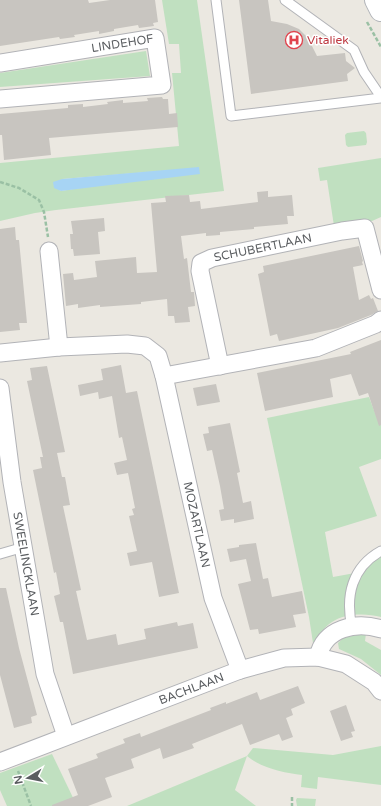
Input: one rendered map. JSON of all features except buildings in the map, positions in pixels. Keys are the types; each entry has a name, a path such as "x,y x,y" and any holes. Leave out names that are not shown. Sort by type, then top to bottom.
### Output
{"main road":[{"path":"376,0 381,10"}],"street":[{"name":"LINDEHOF","path":"0,63 155,38 162,85 0,98"},
{"name":"SCHUBERTLAAN","path":"220,366 200,271 201,263 212,258 342,231 365,228 381,290"},
{"path":"49,251 59,347"},
{"path":"164,376 316,348 376,324 381,320"},
{"name":"MOZARTLAAN","path":"0,353 59,347 127,344 145,346 158,356 164,376 213,598 240,670"},
{"name":"SWEELINCKLAAN","path":"0,388 12,482 45,674 66,736"},
{"path":"318,657 326,640 337,632 361,625 381,629"},
{"name":"BACHLAAN","path":"6,760 240,670 284,658 318,657 346,664 374,682 381,691"}],"lane":[{"path":"216,0 231,116 381,97 364,72 354,50 285,0"},
{"path":"0,554 24,547"},
{"path":"352,627 348,606 354,581 365,563 372,556 381,551"}],"path":[{"path":"0,182 4,185 19,188 39,200 47,231 49,251"},
{"path":"6,760 31,806"},
{"path":"292,797 292,806"}],"green space":[{"path":"162,0 197,0 224,191 56,210 0,221 0,163 179,146 172,73 181,73 179,44 169,44","holes":["199,168 61,191 58,189 62,179"]},
{"path":"146,51 150,76 0,87 0,73"},
{"path":"364,131 366,133 366,145 348,147 346,145 345,135 347,133"},
{"path":"381,158 381,217 372,221 334,226 327,180 320,181 318,168"},
{"path":"369,397 378,421 381,421 381,459 359,467 377,516 325,532 333,577 355,573 381,555 381,617 369,615 349,615 337,619 326,626 313,643 309,617 267,418"},
{"path":"366,633 365,641 381,650 381,675 361,659 339,649 338,643 343,638"},
{"path":"381,746 381,785 318,777 317,789 301,787 302,775 266,767 247,756 253,748 333,755"},
{"path":"52,754 77,806 7,806 0,790 0,773"},
{"path":"247,756 235,790 256,806 127,806"},
{"path":"297,798 316,799 315,806 297,806"}],"water":[{"path":"199,167 200,174 61,191 54,188 53,182 62,179"}],"place":[{"name":"Vitaliek","path":"294,40"}]}
